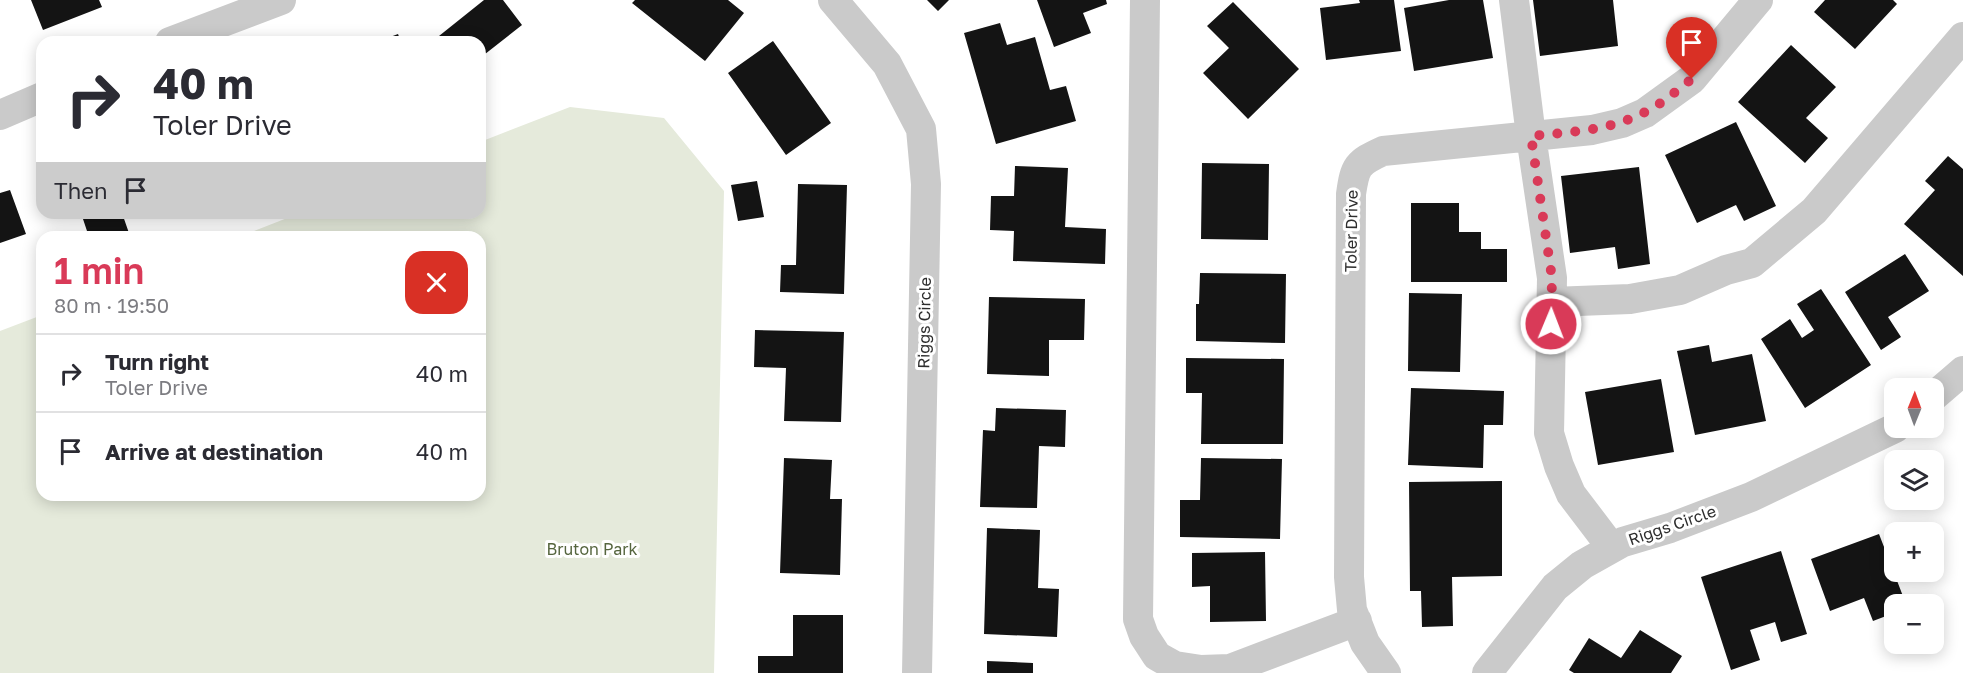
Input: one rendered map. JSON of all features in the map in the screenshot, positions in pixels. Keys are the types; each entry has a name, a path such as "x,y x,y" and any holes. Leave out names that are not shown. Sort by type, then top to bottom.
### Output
{"street":[{"path":"186,36 281,0"},
{"name":"Riggs Circle","path":"833,0 887,64 921,129 926,184 917,673"},
{"path":"1145,0 1138,619 1144,636 1157,656 1175,666 1202,670 1230,669 1357,621"},
{"path":"1514,0 1552,278 1549,433 1571,494 1612,548"},
{"name":"Toler Drive","path":"1386,673 1365,643 1352,610 1349,577 1351,194 1354,171 1366,158 1383,151 1592,130 1622,123 1645,113 1692,79 1758,0"},
{"path":"1552,302 1630,299 1680,290 1726,270 1752,263 1814,211 1963,37"},
{"path":"0,115 36,100"},
{"path":"1944,387 1963,371"},
{"name":"Riggs Circle","path":"1487,673 1555,587 1582,565 1623,542 1670,528 1751,497 1884,433"}],"green space":[{"name":"Bruton Park","path":"570,107 664,118 724,191 714,673 0,673 0,331 36,317 36,501 486,501 486,231 254,231 285,219 486,219 486,140"}],"building":[{"path":"31,0 99,0 102,7 43,30"},
{"path":"484,0 503,0 522,25 486,53 486,36 439,36"},
{"path":"635,0 728,0 744,13 705,61 632,3"},
{"path":"927,0 949,0 938,11"},
{"path":"1037,0 1106,0 1107,4 1083,13 1091,33 1054,47"},
{"path":"1359,0 1394,0 1401,51 1326,60 1320,8 1360,3"},
{"path":"1449,0 1483,0 1493,58 1414,71 1404,8"},
{"path":"1533,0 1613,0 1618,46 1540,56"},
{"path":"1825,0 1893,0 1897,4 1855,49 1814,12"},
{"path":"1233,2 1299,69 1248,119 1203,73 1229,48 1207,26"},
{"path":"1000,23 1007,45 1035,37 1050,90 1066,86 1076,121 996,144 964,33"},
{"path":"773,41 831,123 786,155 728,73"},
{"path":"1791,45 1836,87 1806,118 1828,138 1805,163 1738,102"},
{"path":"1736,122 1776,206 1744,221 1736,205 1697,223 1665,155"},
{"path":"1948,156 1963,169 1963,276 1904,224 1935,190 1925,181"},
{"path":"1202,163 1269,164 1268,240 1201,239"},
{"path":"1015,166 1068,168 1065,227 1106,229 1105,264 1013,261 1014,231 990,230 991,196 1014,196"},
{"path":"1639,167 1650,264 1618,269 1615,247 1570,253 1561,176"},
{"path":"757,181 764,217 738,221 731,185"},
{"path":"798,184 847,185 844,294 780,292 781,265 796,265"},
{"path":"10,190 26,234 0,243 0,193"},
{"path":"1411,203 1459,203 1459,232 1481,232 1481,249 1507,249 1507,282 1411,282"},
{"path":"83,219 124,219 128,231 87,231"},
{"path":"1905,254 1929,291 1888,317 1901,337 1881,350 1845,292"},
{"path":"1200,273 1286,274 1285,343 1196,341 1196,304 1199,304"},
{"path":"1821,289 1871,365 1805,408 1761,339 1790,319 1802,338 1814,330 1797,304"},
{"path":"1409,293 1462,294 1460,372 1408,371"},
{"path":"989,297 1085,299 1084,340 1049,340 1049,376 987,374"},
{"path":"755,330 844,332 841,422 784,421 786,368 754,367"},
{"path":"1709,345 1712,362 1752,354 1766,421 1695,435 1677,351"},
{"path":"1186,358 1284,359 1283,444 1201,444 1202,393 1186,393"},
{"path":"1661,379 1674,452 1598,465 1585,392"},
{"path":"1411,388 1504,391 1503,425 1484,425 1483,468 1408,465"},
{"path":"996,408 1066,410 1065,447 1039,446 1037,508 980,507 983,430 995,431"},
{"path":"784,458 832,460 830,499 842,499 840,575 780,573"},
{"path":"1201,458 1282,459 1280,539 1180,537 1180,500 1200,500"},
{"path":"1502,481 1502,576 1452,577 1453,626 1422,627 1421,591 1410,591 1409,482"},
{"path":"987,528 1040,530 1038,588 1059,589 1057,637 984,634"},
{"path":"1879,534 1884,547 1884,582 1898,582 1902,594 1884,594 1884,617 1873,621 1864,598 1830,611 1811,559"},
{"path":"1781,551 1807,634 1781,642 1775,622 1750,630 1760,660 1731,670 1701,577"},
{"path":"1265,552 1266,621 1210,622 1210,586 1192,587 1192,553"},
{"path":"793,615 843,615 843,673 758,673 758,656 793,656"},
{"path":"1640,630 1682,656 1671,673 1574,673 1569,670 1589,638 1621,658"},
{"path":"987,661 1033,663 1033,673 987,673"}],"route":[{"path":"1551,324 1552,278 1531,136 1592,130 1622,123 1645,113 1692,79"}]}
